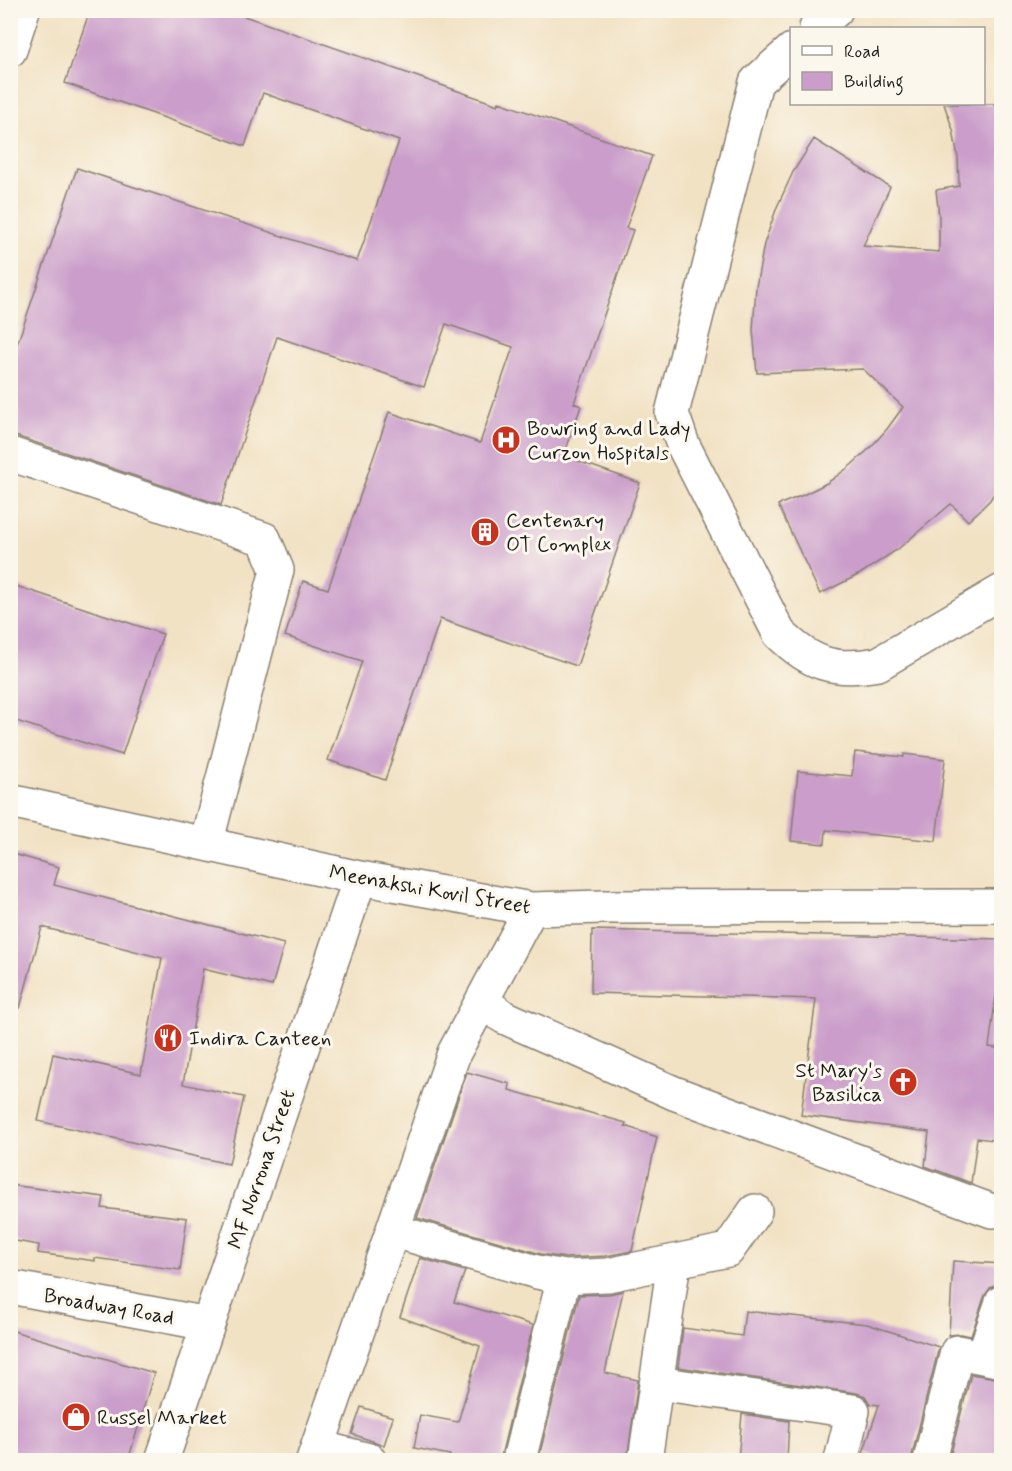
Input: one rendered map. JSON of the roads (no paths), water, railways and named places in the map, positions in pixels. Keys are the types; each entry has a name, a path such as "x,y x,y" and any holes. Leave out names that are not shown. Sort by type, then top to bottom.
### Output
{"street":[{"path":"10,50 24,10"},
{"path":"817,27 836,10"},
{"path":"790,52 756,82 672,413 683,446 778,633 806,656 821,663 858,668 878,664 1002,591"},
{"path":"10,454 264,539 277,570 206,844"},
{"name":"Meenakshi Kovil Street","path":"10,801 360,878 531,909 1002,906"},
{"name":"MF Norrona Street","path":"162,1461 360,878"},
{"path":"369,1461 316,1454 454,1053 531,909"},
{"path":"482,1002 504,1017 674,1093 992,1211 1002,1210"},
{"path":"394,1231 537,1272 564,1276 608,1275 728,1250 755,1211"},
{"path":"645,1461 674,1262"},
{"path":"519,1461 564,1276"},
{"name":"Broadway Road","path":"10,1287 208,1324"},
{"path":"930,1461 957,1352 992,1359 1002,1302"},
{"path":"657,1383 853,1411 841,1461"}],"place":[{"name":"Bowring and Lady Curzon Hospitals","path":"506,440"},
{"name":"Centenary OT Complex","path":"485,532"},
{"name":"Indira Canteen","path":"168,1038"},
{"name":"St Mary's Basilica","path":"903,1082"},
{"name":"Russel Market","path":"76,1417"}]}
